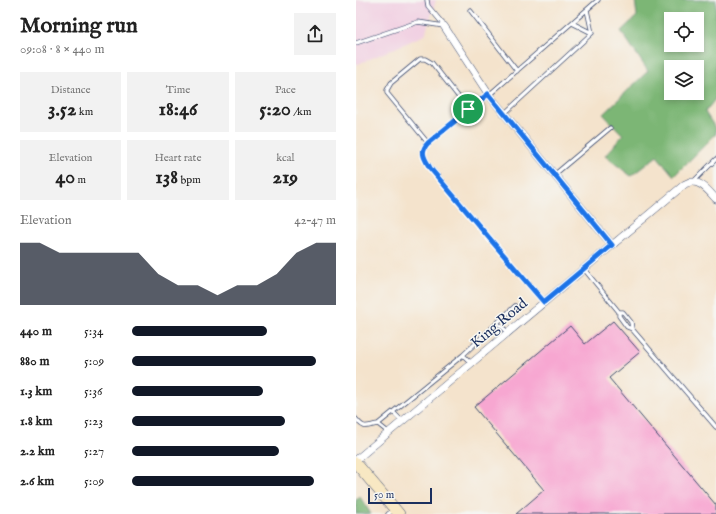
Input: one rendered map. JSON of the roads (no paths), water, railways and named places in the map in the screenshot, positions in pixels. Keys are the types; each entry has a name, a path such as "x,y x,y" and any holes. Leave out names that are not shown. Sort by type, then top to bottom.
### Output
{"main road":[{"path":"356,463 394,512"}],"street":[{"path":"444,26 488,94 612,245"},
{"name":"King Road","path":"356,460 679,189 690,182 693,182"},
{"path":"693,182 709,190 716,199"}],"lane":[{"path":"426,0 428,6 444,26"},
{"path":"544,302 430,168 425,160 424,147 468,109 517,71 598,0"},
{"path":"470,10 517,71"},
{"path":"587,10 592,33"},
{"path":"356,43 418,22 444,26"},
{"path":"572,23 592,33"},
{"path":"504,114 592,33"},
{"path":"428,143 387,93 386,90 391,83 420,59 426,59 432,63 468,109"},
{"path":"554,175 610,128"},
{"path":"693,182 716,159"},
{"path":"584,268 619,312 619,316 627,327 632,329 716,427"},
{"path":"356,419 361,425 366,427 378,424 463,356 515,306"},
{"path":"497,323 508,332"},
{"path":"463,356 471,363"},
{"path":"393,412 402,421"},
{"path":"378,424 388,432"}]}
